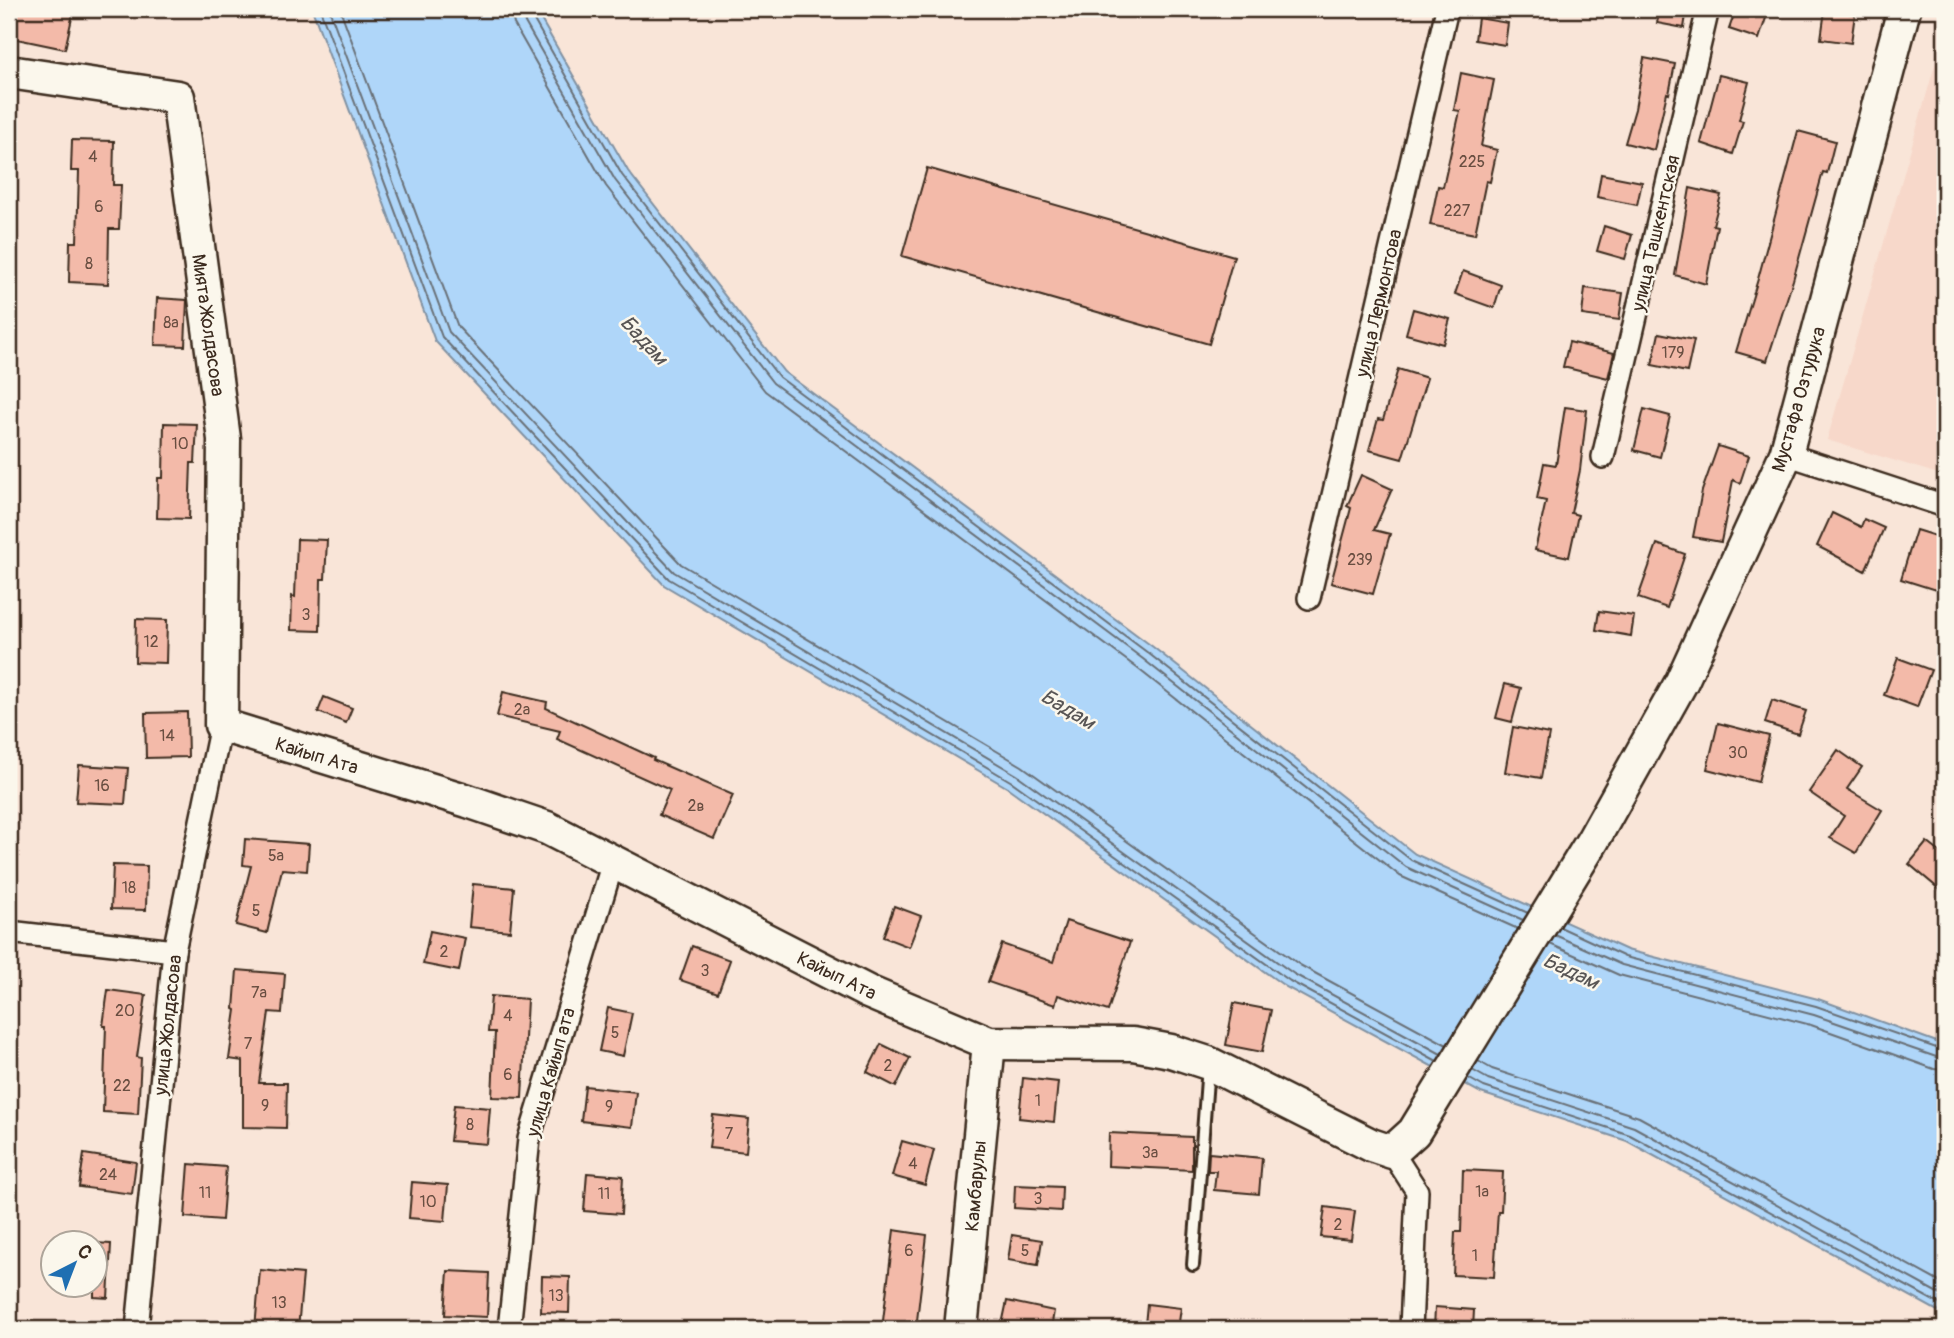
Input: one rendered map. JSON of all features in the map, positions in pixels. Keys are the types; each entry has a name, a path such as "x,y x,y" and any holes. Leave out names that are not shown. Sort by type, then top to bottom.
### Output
{"street":[{"name":"улица Лермонтова","path":"1309,598 1447,9"},
{"name":"улица Ташкентская","path":"1603,457 1708,9"},
{"name":"Мустафа Озтурука","path":"1392,1152 1414,1132 1593,840 1682,681 1786,454 1904,9"},
{"name":"Мията Жолдасова","path":"9,72 178,97 224,439 221,725"},
{"path":"1786,454 1945,506"},
{"name":"Кайып Ата","path":"221,725 534,824 868,992 989,1043 1133,1044 1171,1051 1208,1063 1371,1145 1392,1152"},
{"name":"улица Жолдасова","path":"137,1329 174,951 221,725"},
{"name":"улица Кайып ата","path":"509,1329 529,1139 613,862"},
{"path":"9,932 174,951"},
{"name":"Камбарулы","path":"961,1329 989,1043"},
{"path":"1392,1152 1417,1191 1411,1329"}],"lane":[{"path":"1194,1265 1208,1063"}],"shaded area":[{"path":"1945,30 1945,476 1827,440"}],"water":[{"name":"Бадам","path":"312,9 535,9 628,171 784,372 1153,647 1415,854 1627,950 1818,999 1945,1045 1945,1315 1627,1141 1481,1093 1286,987 1008,788 664,585 435,341"}],"building":[{"path":"18,9 74,9 65,49 12,38"},
{"path":"1660,9 1687,9 1684,28 1657,23"},
{"path":"1736,9 1769,9 1759,39 1729,29"},
{"path":"1825,10 1855,14 1851,43 1821,39"},
{"path":"1478,18 1508,23 1505,45 1475,40"},
{"path":"1644,58 1675,64 1654,150 1625,143 1635,109"},
{"path":"1461,73 1494,80 1481,146 1497,150 1490,182 1486,181 1475,234 1430,225 1438,186 1443,187 1460,111 1454,110"},
{"path":"1719,75 1749,82 1739,120 1743,121 1733,154 1701,143"},
{"path":"1798,131 1835,141 1827,173 1823,172 1767,361 1736,352"},
{"path":"72,140 114,141 113,185 121,185 119,229 109,229 108,284 69,282 70,242 77,242 79,171 71,171"},
{"path":"927,168 1234,256 1209,344 902,256"},
{"path":"1601,174 1642,182 1637,205 1597,197"},
{"path":"1690,188 1721,195 1713,225 1717,226 1706,284 1675,275"},
{"path":"1604,226 1632,235 1625,259 1597,251"},
{"path":"1463,271 1501,285 1494,308 1455,294"},
{"path":"1585,288 1623,293 1619,320 1582,315"},
{"path":"157,298 187,300 185,346 155,345"},
{"path":"1413,309 1450,319 1443,344 1406,334"},
{"path":"1659,333 1694,340 1687,372 1652,365"},
{"path":"1569,342 1614,353 1608,378 1563,367"},
{"path":"1398,369 1427,378 1402,459 1369,450 1378,419 1383,420"},
{"path":"1565,407 1587,410 1580,470 1571,513 1578,515 1569,557 1535,550 1546,501 1537,499 1544,463 1556,465"},
{"path":"1644,409 1670,416 1660,457 1634,450"},
{"path":"164,423 197,424 195,463 191,463 189,519 157,518 158,478 163,478"},
{"path":"1718,446 1749,456 1740,483 1733,480 1721,542 1693,537 1702,491"},
{"path":"1361,475 1392,489 1374,530 1390,534 1373,594 1331,583 1351,508 1347,506"},
{"path":"1832,513 1861,527 1864,519 1884,528 1865,571 1817,546"},
{"path":"1916,530 1945,539 1945,593 1901,579"},
{"path":"297,539 327,540 325,579 321,579 320,631 291,630"},
{"path":"1657,544 1685,554 1667,608 1638,598"},
{"path":"1599,611 1634,616 1631,636 1596,630"},
{"path":"136,619 167,620 166,663 135,662"},
{"path":"1898,658 1931,670 1917,707 1884,695"},
{"path":"1505,684 1521,688 1512,722 1496,718"},
{"path":"503,692 547,702 546,708 733,795 714,839 659,815 670,790 557,739 560,731 497,716"},
{"path":"324,697 352,708 346,723 318,712"},
{"path":"1772,700 1806,711 1798,734 1765,723"},
{"path":"187,712 188,757 146,758 145,713"},
{"path":"1718,723 1769,736 1758,782 1707,769"},
{"path":"1513,727 1549,734 1541,778 1505,772"},
{"path":"1838,750 1862,767 1847,789 1882,810 1856,853 1830,838 1844,816 1809,792"},
{"path":"79,765 128,768 125,804 76,802"},
{"path":"245,839 309,844 307,871 282,869 267,933 236,925 251,866 243,865"},
{"path":"1927,842 1945,856 1945,894 1909,864"},
{"path":"113,865 147,866 146,910 111,909"},
{"path":"473,884 514,888 510,931 469,927"},
{"path":"894,906 921,916 909,947 883,937"},
{"path":"1066,921 1130,942 1108,1011 1058,995 1055,1005 988,982 1002,944 1053,962"},
{"path":"430,931 465,938 459,971 423,964"},
{"path":"692,946 730,960 718,993 680,980"},
{"path":"237,970 285,974 282,1013 269,1012 259,1083 287,1083 286,1128 243,1127 243,1061 229,1059 236,1010"},
{"path":"108,990 146,995 137,1057 141,1058 138,1114 103,1112 106,1026 103,1026"},
{"path":"491,996 527,999 522,1098 492,1097 495,1032 488,1032"},
{"path":"1234,1003 1271,1010 1262,1052 1226,1045"},
{"path":"608,1008 632,1013 623,1056 599,1051"},
{"path":"881,1044 910,1058 896,1087 867,1072"},
{"path":"1023,1078 1058,1082 1054,1122 1019,1118"},
{"path":"585,1086 636,1092 632,1127 581,1121"},
{"path":"454,1105 490,1108 487,1144 450,1141"},
{"path":"713,1115 749,1119 746,1152 709,1148"},
{"path":"1109,1133 1192,1137 1192,1170 1108,1166"},
{"path":"902,1141 934,1150 925,1185 892,1176"},
{"path":"1209,1153 1262,1158 1259,1194 1214,1190 1216,1171 1208,1171"},
{"path":"84,1154 136,1162 132,1194 79,1187"},
{"path":"189,1164 226,1167 222,1220 185,1217"},
{"path":"1463,1170 1503,1172 1494,1277 1453,1275 1455,1232 1461,1232"},
{"path":"587,1173 623,1176 621,1214 584,1211"},
{"path":"412,1182 448,1185 445,1221 409,1218"},
{"path":"1015,1185 1062,1187 1061,1211 1014,1208"},
{"path":"1325,1207 1355,1211 1351,1240 1321,1237"},
{"path":"894,1230 927,1235 916,1329 882,1329"},
{"path":"1012,1235 1042,1240 1038,1265 1008,1260"},
{"path":"108,1244 111,1244 108,1298"},
{"path":"260,1270 303,1274 298,1329 255,1329"},
{"path":"448,1271 489,1273 487,1317 445,1315"},
{"path":"542,1276 570,1277 569,1313 541,1312"},
{"path":"1007,1301 1054,1311 1051,1329 1001,1329"},
{"path":"1147,1304 1181,1308 1178,1329 1145,1325"},
{"path":"1435,1307 1474,1310 1473,1329 1434,1329"}]}
